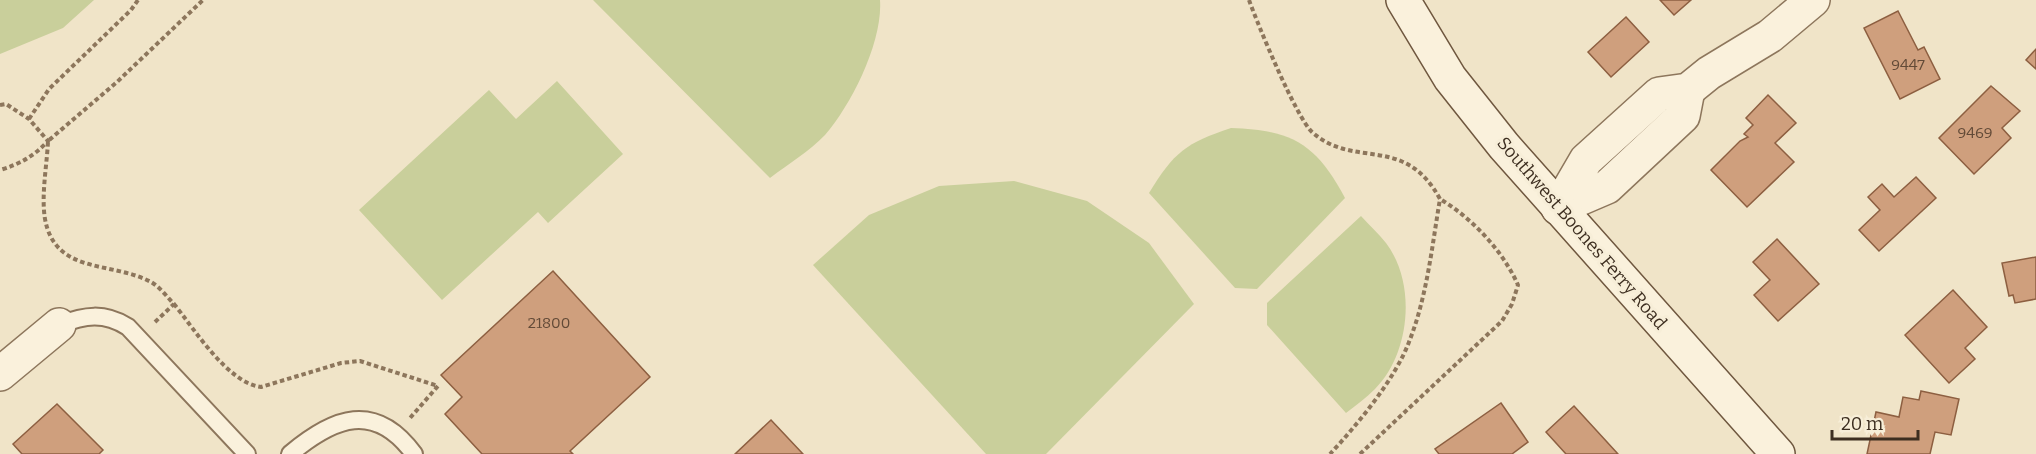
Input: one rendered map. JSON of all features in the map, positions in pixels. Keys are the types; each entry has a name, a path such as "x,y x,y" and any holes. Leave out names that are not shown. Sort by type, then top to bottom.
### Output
{"main road":[{"name":"Southwest Boones Ferry Road","path":"1403,0 1461,93 1558,208 1778,454"},
{"path":"1558,208 1607,188 1683,116 1688,90 1709,73 1770,36 1813,0"},
{"path":"0,374 59,325"}],"lane":[{"path":"59,325 83,315 116,319 139,337 247,454"},
{"path":"290,454 315,435 352,420 388,426 397,433 414,454"}],"path":[{"path":"29,119 49,89 131,10 138,0"},
{"path":"0,170 17,165 37,153 117,82 203,0"},
{"path":"1249,0 1299,112 1312,132 1341,148 1401,159 1413,166 1435,189 1440,199 1459,210 1509,265 1518,285 1512,304 1502,321 1360,454"},
{"path":"0,105 6,104 29,119 48,141 44,217 56,245 75,261 119,269 153,283 174,304 212,351 243,382 251,386 261,387 341,363 360,361 438,386 397,433"},
{"path":"1330,454 1392,375 1409,344 1422,305 1440,199"},
{"path":"139,337 174,304"}],"green space":[{"path":"0,0 94,0 63,28 0,54"},
{"path":"593,0 880,0 880,16 864,71 835,122 813,146 770,178"},
{"path":"557,81 623,154 548,223 538,212 442,300 359,210 489,90 516,119"},
{"path":"1231,128 1271,132 1300,144 1324,165 1345,198 1257,289 1235,288 1149,193 1166,168 1182,151 1192,144"},
{"path":"1014,181 1087,201 1149,243 1194,304 1046,454 986,454 813,265 869,215 939,186"},
{"path":"1361,216 1386,243 1396,260 1402,278 1405,318 1396,357 1387,374 1372,392 1346,413 1267,325 1267,303"}],"building":[{"path":"1660,0 1691,0 1674,15"},
{"path":"1898,11 1918,50 1924,47 1940,79 1900,99 1864,28"},
{"path":"1626,17 1649,42 1611,77 1588,52"},
{"path":"2036,49 2036,69 2026,60"},
{"path":"1991,86 2020,111 2002,128 2011,138 1974,174 1939,138"},
{"path":"1768,95 1796,123 1775,143 1794,162 1747,207 1711,170 1740,141 1748,137 1744,134 1753,125 1746,118"},
{"path":"1916,177 1936,198 1879,251 1859,230 1880,210 1868,197 1882,184 1894,197"},
{"path":"1777,239 1819,284 1778,321 1754,295 1770,280 1753,262"},
{"path":"2036,257 2036,299 2015,303 2013,295 2009,296 2002,263"},
{"path":"553,271 650,377 570,451 573,454 482,454 445,414 462,397 441,375"},
{"path":"1953,290 1987,327 1965,348 1975,359 1949,383 1905,335"},
{"path":"1921,391 1959,399 1951,435 1935,432 1930,454 1867,454 1876,412 1899,417 1903,397 1919,400"},
{"path":"1501,403 1528,442 1512,454 1439,454 1435,449"},
{"path":"57,404 103,450 99,454 22,454 13,444"},
{"path":"1574,406 1618,454 1566,454 1546,432"},
{"path":"771,420 803,454 735,454"}]}
